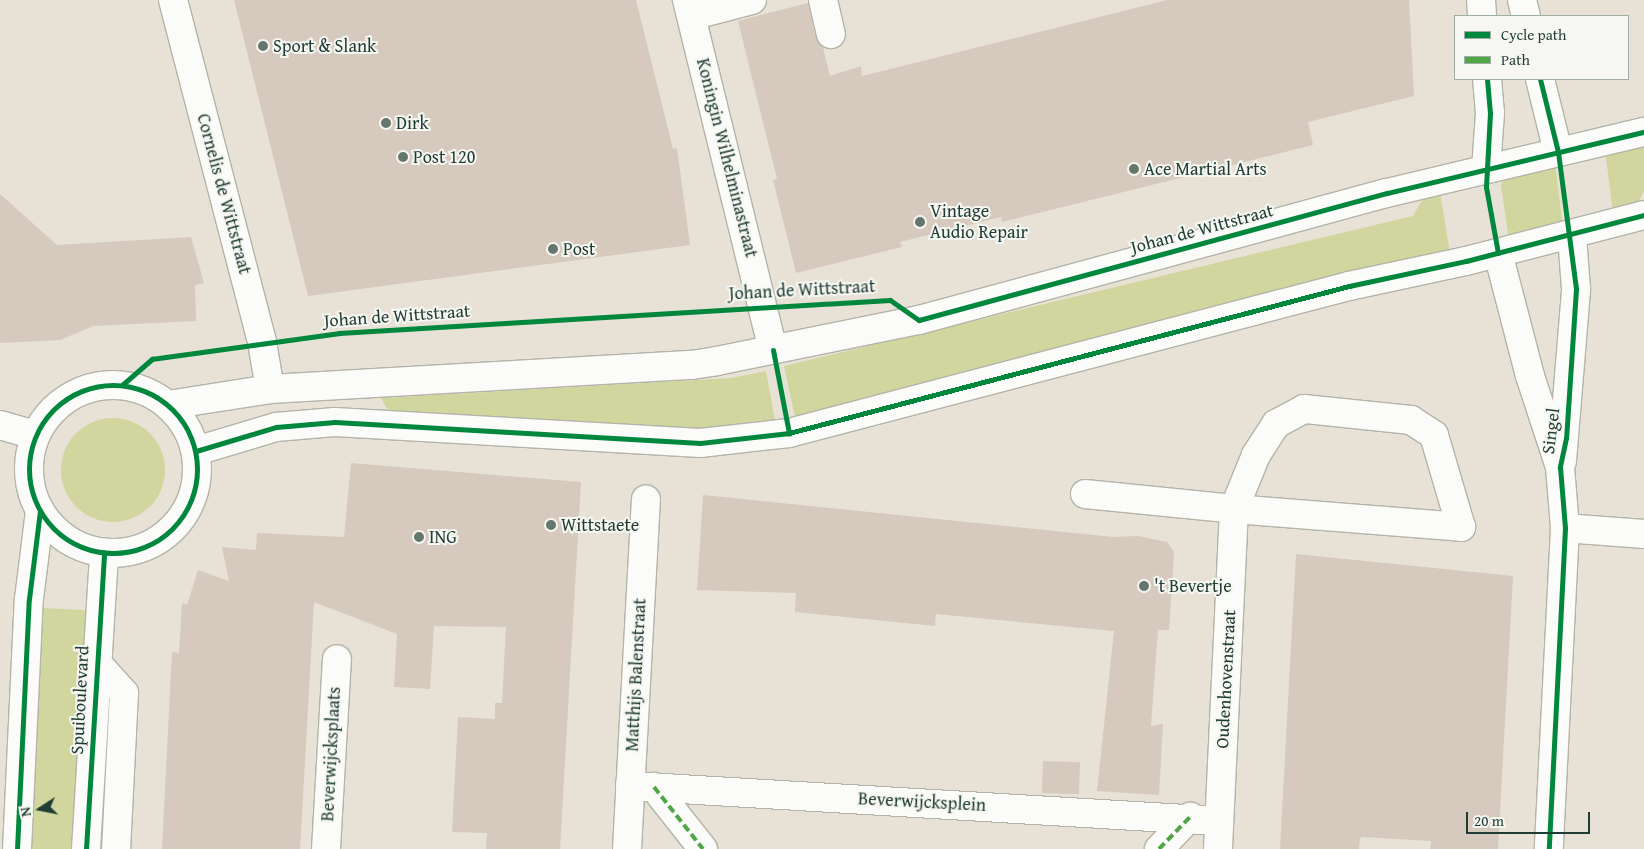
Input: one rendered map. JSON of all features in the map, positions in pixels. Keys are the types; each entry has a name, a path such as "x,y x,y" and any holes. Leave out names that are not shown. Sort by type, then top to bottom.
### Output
{"street":[{"name":"Cornelis de Wittstraat","path":"173,0 262,342 270,389"},
{"path":"689,8 752,0"},
{"path":"823,0 831,34"},
{"path":"1481,0 1482,15"},
{"path":"1522,0 1526,15"},
{"name":"Koningin Wilhelminastraat","path":"689,8 773,350"},
{"path":"1486,169 1490,113 1487,80"},
{"path":"1540,80 1558,152"},
{"name":"Johan de Wittstraat","path":"168,405 270,389 692,365 919,320 1486,169 1644,132"},
{"path":"196,451 276,428 335,422 700,443 789,433 1349,286 1572,236 1644,215"},
{"name":"Singel","path":"1560,467 1566,438 1576,289 1572,236"},
{"name":"Singel","path":"1498,253 1530,376 1560,467 1565,528 1549,849"},
{"path":"101,386 134,387 168,405 190,434 196,451 195,491 176,526 161,539 143,548 104,554 67,540 40,511 31,487 29,461 36,435 47,417 62,402 101,386"},
{"path":"1085,494 1234,509 1461,527 1434,435 1411,420 1304,408 1276,424 1256,455 1234,509"},
{"path":"0,425 36,435"},
{"name":"Matthijs Balenstraat","path":"627,849 642,786 646,500"},
{"name":"Oudenhovenstraat","path":"1218,849 1234,509"},
{"path":"17,849 29,599 40,511"},
{"path":"1565,528 1644,534"},
{"name":"Spuiboulevard","path":"86,849 104,554"},
{"name":"Beverwijcksplaats","path":"326,849 337,659"},
{"name":"Spuiboulevard","path":"96,662 124,693 116,849"},
{"path":"642,786 703,849"},
{"name":"Beverwijcksplein","path":"642,786 1190,817 1219,821"},
{"path":"1159,849 1190,817"}],"green space":[{"path":"1644,141 1644,191 1635,208 1613,213 1605,150"},
{"path":"1555,163 1563,228 1509,241 1501,185 1506,175"},
{"path":"1440,192 1450,254 796,422 784,366 1413,216 1425,195"},
{"path":"766,371 776,426 725,431 653,431 388,411 381,398 731,378"},
{"path":"113,418 133,422 150,433 161,450 165,470 161,490 150,507 133,518 113,522 93,518 76,507 65,490 61,470 65,450 76,433 93,422"},
{"path":"41,608 83,610 88,614 76,849 28,849"}],"building":[{"name":"Post 120","path":"234,0 636,0 673,149 677,148 690,245 308,296"},
{"path":"1167,0 1409,0 1414,96 1308,122 1313,145 1002,222 1001,217 900,242 902,247 796,273 773,180 777,179 738,21 808,3 816,38 823,47 830,76 861,66 862,76"},
{"path":"0,194 57,245 191,237 204,283 195,285 196,321 93,326 60,340 0,343"},
{"path":"351,463 581,482 560,849 486,849 487,833 452,832 458,717 495,719 495,703 502,703 506,627 434,626 430,689 394,687 397,634 314,602 300,849 162,849 172,652 179,653 182,603 187,605 198,570 229,581 222,547 256,550 257,533 344,537"},
{"path":"703,495 1113,537 1138,536 1167,542 1174,552 1169,630 1158,630 1151,726 1163,724 1159,795 1097,791 1114,631 936,614 935,626 795,612 796,593 697,590"},
{"path":"1296,554 1513,576 1498,849 1430,849 1431,841 1363,837 1360,838 1359,849 1280,849"},
{"path":"1043,761 1080,762 1079,794 1042,793"}],"marked path":[{"path":"654,787 703,849"},
{"path":"1159,849 1190,817"}],"cycle path":[{"path":"1487,80 1490,113 1486,187 1498,253"},
{"path":"1540,80 1558,152 1576,289 1566,438 1560,467 1565,528 1549,849"},
{"path":"122,385 152,359 339,333 890,300 919,320 1387,193 1644,132"},
{"path":"196,451 276,427 335,422 700,443 789,433 1349,286 1466,261 1644,215"},
{"path":"773,350 789,433"},
{"path":"105,385 121,385 153,395 178,416 191,437 197,469 191,501 183,516 166,534 145,547 121,553 105,553 81,547 66,539 43,516 35,501 29,477 29,461 35,437 43,422 66,399 81,391 105,385"},
{"path":"17,849 29,599 40,511"},
{"path":"86,849 104,553"}],"place":[{"name":"Sport & Slank","path":"263,46"},
{"name":"Dirk","path":"386,123"},
{"name":"Post 120","path":"403,157"},
{"name":"Ace Martial Arts","path":"1134,169"},
{"name":"Vintage Audio Repair","path":"920,222"},
{"name":"Post","path":"553,249"},
{"name":"Wittstaete","path":"551,525"},
{"name":"ING","path":"419,537"},
{"name":"'t Bevertje","path":"1144,586"}]}
